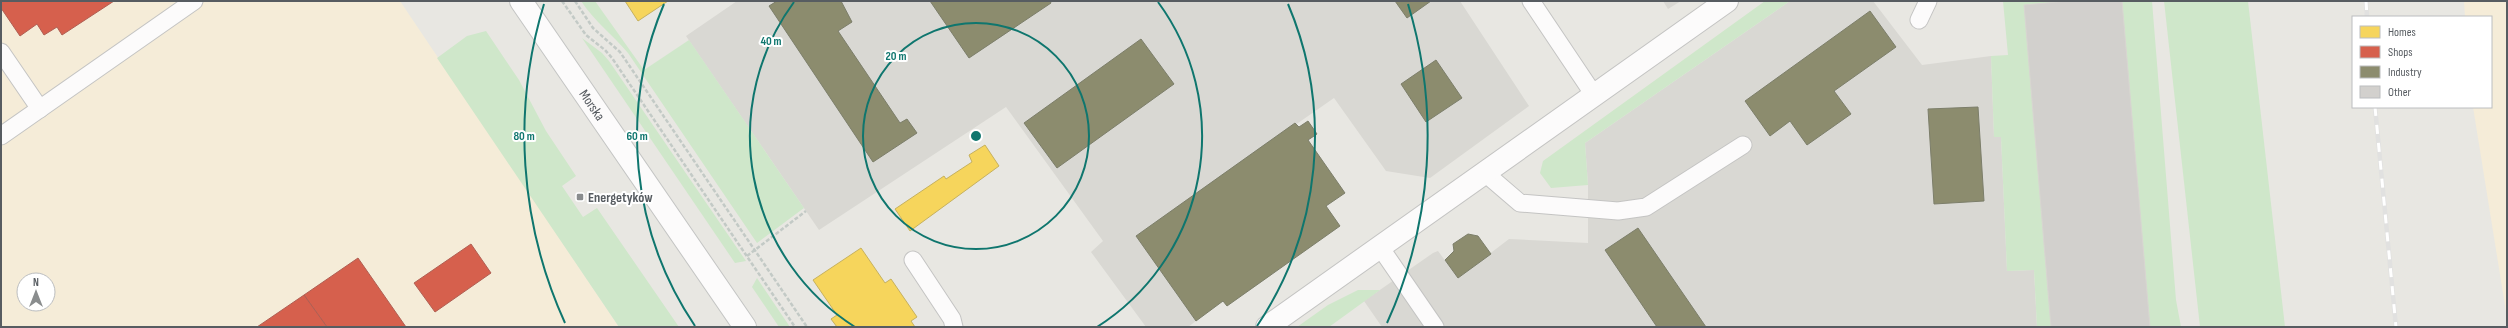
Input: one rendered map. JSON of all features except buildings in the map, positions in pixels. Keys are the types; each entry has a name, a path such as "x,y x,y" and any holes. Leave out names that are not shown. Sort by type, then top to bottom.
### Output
{"street":[{"name":"Morska","path":"521,1 744,327"},
{"path":"1267,327 1726,1"}],"lane":[{"path":"1,136 194,1"},
{"path":"1531,1 1594,95"},
{"path":"1919,20 1928,1"},
{"path":"1,52 40,109"},
{"path":"1485,173 1520,203 1625,210 1646,207 1743,145"},
{"path":"1380,247 1435,327"},
{"path":"913,260 952,319 954,327"}],"path":[{"path":"562,1 586,35 605,50 612,58 795,327"},
{"path":"575,1 593,28 620,52 807,327"},
{"path":"747,256 806,211"}],"shaded area":[{"path":"1,1 400,1 619,327 1,327"},
{"path":"737,1 1460,1 1529,106 1430,178 1386,171 1334,98 1136,236 1196,321 1188,327 1146,327 1091,252 1103,241 1006,107 819,230 686,36"},
{"path":"1663,1 1681,1 1668,9"},
{"path":"1790,1 1873,1 1922,65 1991,56 1994,137 2001,137 2007,271 2034,270 2037,327 1382,327 1364,301 1433,253 1438,251 1458,278 1509,239 1588,243 1588,185 1585,143"},
{"path":"2464,1 2507,1 2507,318 2473,108 2492,108 2492,16 2465,16"}],"green space":[{"path":"581,1 595,1 644,70 689,40 804,208 757,243 628,53 592,15"},
{"path":"1765,1 1790,1 1585,143 1588,185 1551,188 1540,173 1543,161"},
{"path":"2003,1 2152,1 2176,300 2181,327 2037,327 2034,270 2007,271 2001,137 1994,137 1991,56 2008,55"},
{"path":"2164,1 2248,1 2285,327 2200,327"},
{"path":"486,31 519,80 546,131 576,176 562,186 583,217 597,208 679,327 619,327 437,58 467,36"},
{"path":"582,38 602,53 609,61 746,261 735,263"},
{"path":"757,278 790,327 779,327 752,287"},
{"path":"1358,290 1380,290 1329,327 1297,327 1328,305"}],"railway":[{"path":"2366,1 2367,16"},
{"path":"2375,108 2396,327"}],"place":[{"name":"Energetyków","path":"580,197"}]}
